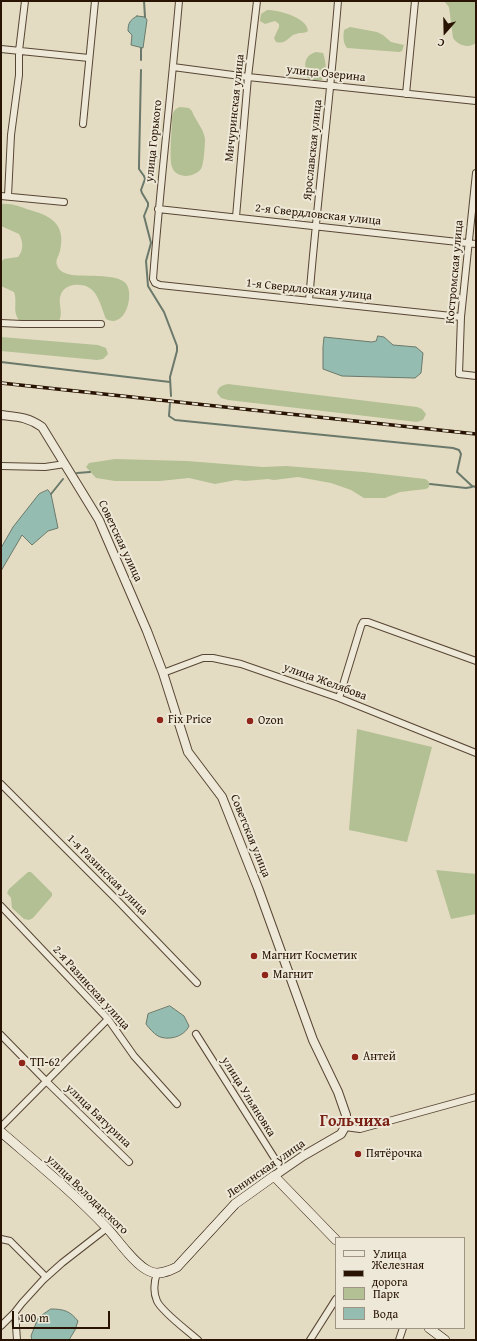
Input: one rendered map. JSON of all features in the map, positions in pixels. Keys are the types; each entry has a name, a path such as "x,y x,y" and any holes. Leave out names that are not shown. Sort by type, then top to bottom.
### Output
{"main road":[{"name":"улица Володарского","path":"1,1132 74,1196 107,1228 144,1268 150,1272 157,1273"},
{"path":"274,1176 335,1239"},
{"name":"Ленинская улица","path":"157,1273 167,1272 177,1266 235,1204 274,1176"},
{"path":"430,1329 445,1340"}],"street":[{"path":"8,196 12,135 19,75 19,51 25,1"},
{"path":"83,124 95,1"},
{"name":"улица Горького","path":"155,283 153,279 158,209 179,1"},
{"name":"Мичуринская улица","path":"236,217 248,78 257,1"},
{"name":"Ярославская улица","path":"309,301 315,226 331,86 338,1"},
{"path":"406,94 415,1"},
{"path":"1,49 89,58"},
{"name":"улица Озерина","path":"173,67 248,78 476,101"},
{"name":"Костромская улица","path":"476,173 461,317 459,374 476,376"},
{"path":"1,196 64,202"},
{"name":"2-я Свердловская улица","path":"158,209 476,244"},
{"name":"1-я Свердловская улица","path":"155,283 160,286 461,317"},
{"path":"1,323 102,324"},
{"name":"Советская улица","path":"1,414 33,420 42,427 48,434 99,520 145,624 163,672 188,752 222,797 258,888 313,1040 338,1092 346,1115 345,1127"},
{"path":"1,466 44,467 65,464"},
{"path":"338,698 363,622 368,622 476,661"},
{"name":"улица Желябова","path":"163,672 203,658 213,658 241,664 338,698 476,753"},
{"name":"1-я Разинская улица","path":"1,784 118,900 197,983"},
{"name":"2-я Разинская улица","path":"1,906 108,1020 134,1056 176,1104"},
{"path":"1,1127 108,1020"},
{"name":"улица Ульяновка","path":"196,1034 282,1170"},
{"name":"улица Батурина","path":"1,1035 129,1162"},
{"path":"345,1127 360,1129 476,1097"},
{"name":"Ленинская улица","path":"274,1176 312,1150 341,1134 345,1127"},
{"path":"1,1326 46,1277 107,1228"},
{"path":"1,1239 10,1241 46,1277"},
{"path":"157,1273 154,1282 154,1291 157,1301 162,1308 198,1340"},
{"path":"310,1340 335,1301"},
{"path":"15,1312 17,1340"},
{"path":"399,1340 403,1329"}],"green space":[{"path":"444,1 476,1 476,43 467,46 458,43 453,38 449,7"},
{"path":"267,10 278,11 297,18 303,22 308,31 293,35 283,42 276,42 274,38 279,24 275,21 265,24 260,21 261,14"},
{"path":"350,27 377,32 391,42 404,45 402,51 347,48 343,35 344,30"},
{"path":"316,52 323,53 325,60 326,71 322,80 311,80 306,77 305,67 307,58"},
{"path":"180,107 189,108 192,111 205,139 201,169 194,174 185,176 177,174 171,163 172,118 174,111"},
{"path":"1,204 12,205 38,212 56,223 61,234 60,251 57,263 58,268 63,272 71,275 116,278 123,281 127,285 129,297 126,311 122,316 118,320 112,321 106,319 96,294 87,287 73,285 66,288 61,294 61,314 59,321 21,322 15,311 14,292 1,286 1,262 4,259 18,257 22,248 22,243 19,234 1,226"},
{"path":"1,337 98,345 106,348 108,354 103,359 97,360 1,351"},
{"path":"228,384 417,407 422,409 426,414 423,420 417,422 228,400 221,398 217,393 218,389"},
{"path":"115,459 187,461 263,467 286,466 364,472 425,479 429,482 429,487 426,489 400,492 385,498 364,498 351,490 331,483 298,477 274,480 236,480 215,484 189,478 160,481 115,481 96,478 86,467 89,463"},
{"path":"357,729 432,747 407,842 349,830"},
{"path":"436,870 476,874 476,914 451,919"},
{"path":"28,872 31,872 52,893 52,896 33,918 29,920 24,919 12,908 11,898 7,893 9,889"}],"water":[{"path":"137,16 145,17 147,20 143,48 131,45 132,35 128,31 130,22"},
{"path":"378,336 384,337 393,345 416,347 423,353 421,373 415,378 342,376 323,369 324,337 372,342 376,341"},
{"path":"48,490 51,494 58,528 48,531 32,545 22,535 1,571 1,548 13,527 39,494"},
{"path":"170,1006 184,1016 189,1026 187,1030 175,1037 166,1038 158,1036 146,1024 148,1014"},
{"path":"51,1309 66,1311 78,1321 69,1340 32,1340 31,1336 38,1318"}],"waterway":[{"path":"144,1 145,17"},
{"path":"141,48 141,60"},
{"path":"141,70 139,169 145,179 141,190 148,203 144,216 151,243 146,261 148,286 164,312 177,346 170,377 171,396"},
{"path":"1,362 170,382"},
{"path":"170,403 169,416 175,420 453,448 459,450 461,454 457,472 472,486 476,487"},
{"path":"77,473 90,472"},
{"path":"51,494 63,479"},
{"path":"430,484 466,488 472,487"}],"railway":[{"path":"1,383 476,434"}],"place":[{"name":"Fix Price","path":"160,720"},
{"name":"Ozon","path":"250,721"},
{"name":"Магнит Косметик","path":"254,956"},
{"name":"Магнит","path":"265,975"},
{"name":"Антей","path":"355,1057"},
{"name":"ТП-62","path":"22,1063"},
{"name":"Пятёрочка","path":"358,1154"}],"district":[{"name":"Гольчиха","path":"355,1122"}]}
